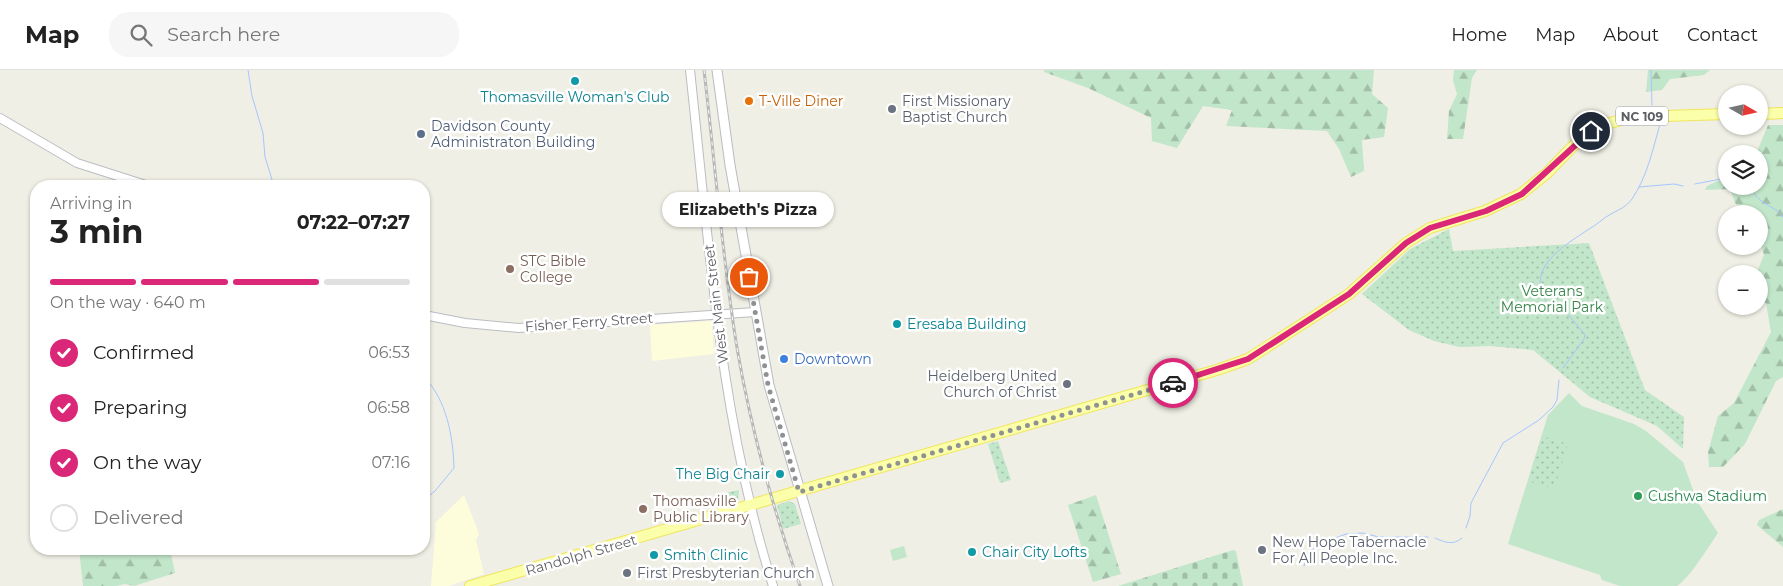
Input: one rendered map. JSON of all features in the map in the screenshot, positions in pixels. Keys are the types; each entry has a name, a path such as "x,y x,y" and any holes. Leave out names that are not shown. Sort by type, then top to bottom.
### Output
{"main road":[{"path":"716,70 768,385 828,586"},
{"path":"1768,114 1783,113"},
{"name":"NC 109","path":"750,506 1220,370 1248,359 1349,294 1406,243 1422,233 1432,227 1500,206 1522,194 1547,173 1578,141 1602,125 1634,117 1718,114"},
{"name":"Randolph Street","path":"470,586 750,506"}],"street":[{"name":"West Main Street","path":"690,70 717,313 731,414 750,506 774,586"},
{"path":"0,118 77,163 130,180"},
{"name":"Fisher Ferry Street","path":"430,316 465,323 519,328 717,313 755,312"}],"shaded area":[{"path":"709,321 712,323 714,354 652,361 650,325"},
{"path":"464,495 479,534 476,540 484,574 449,586 431,586 436,522"}],"green space":[{"path":"1044,70 1374,70 1372,94 1388,108 1384,137 1362,140 1364,171 1351,177 1339,149 1327,131 1226,126 1232,110 1203,106 1177,148 1152,141 1151,118 1088,88 1044,72"},
{"path":"1454,70 1477,70 1472,78 1463,139 1447,139 1449,111 1457,94 1453,80"},
{"path":"1648,70 1710,70 1704,75 1670,79 1662,90 1646,92"},
{"path":"1768,125 1783,125 1783,377 1776,381 1745,444 1723,467 1709,467 1708,452 1718,416 1734,403 1771,332 1768,315 1768,265 1760,265 1764,255 1768,255 1768,205 1737,205 1732,195 1768,195 1768,145 1760,145 1764,135 1768,135"},
{"path":"1718,181 1718,189 1705,190 1707,186"},
{"name":"Veterans Memorial Park","path":"1449,229 1453,251 1589,243 1645,390 1684,417 1683,449 1657,426 1590,397 1533,350 1490,346 1460,347 1434,341 1409,330 1362,294 1410,249"},
{"name":"Cushwa Stadium","path":"1569,393 1582,406 1634,424 1646,431 1683,462 1697,501 1718,533 1693,569 1677,586 1620,586 1602,580 1600,575 1508,544 1548,415"},
{"path":"1542,436 1568,444 1554,489 1528,481"},
{"path":"998,441 1011,480 1000,483 988,444"},
{"path":"739,490 738,501 723,506 720,494"},
{"path":"1096,495 1121,574 1093,582 1068,505"},
{"path":"789,501 795,504 801,524 783,529 777,505"},
{"path":"1783,509 1783,547 1757,525 1759,520"},
{"path":"904,546 907,557 893,561 890,550"},
{"path":"1233,550 1236,551 1243,586 1118,586"},
{"path":"80,555 171,555 175,573 134,586 125,584 116,586 83,586"}],"waterway":[{"path":"248,70 252,96 263,133 265,157 272,180"},
{"path":"1651,70 1652,105"},
{"path":"1563,368 1585,335 1567,313 1550,305 1543,296 1540,280 1543,271 1548,262 1563,247 1625,206 1632,199 1646,172 1660,124"},
{"path":"1695,184 1718,180"},
{"path":"1639,187 1674,184 1683,186"},
{"path":"1756,195 1783,217"},
{"path":"1466,528 1470,516 1471,503 1503,443 1539,420 1553,407 1557,400 1559,380"},
{"path":"430,384 438,397 447,420 454,468 430,495"},
{"path":"1304,566 1308,552 1325,542 1346,534 1363,533 1379,537 1428,537"},
{"path":"1435,538 1452,543 1462,538"}],"railway":[{"path":"704,70 727,279 737,348 749,409 764,468 800,586"}],"way so far":[{"path":"749,277 768,385 799,492 1173,383"}],"place":[{"name":"Thomasville Woman's Club","path":"575,81"},
{"name":"T-Ville Diner","path":"749,101"},
{"name":"First Missionary Baptist Church","path":"892,109"},
{"name":"Davidson County Administraton Building","path":"421,134"},
{"name":"STC Bible College","path":"510,269"},
{"name":"Elizabeth's Pizza","path":"749,277"},
{"name":"Eresaba Building","path":"897,324"},
{"name":"Downtown","path":"784,359"},
{"name":"Heidelberg United Church of Christ","path":"1067,384"},
{"name":"The Big Chair","path":"780,474"},
{"name":"Cushwa Stadium","path":"1638,496"},
{"name":"Thomasville Public Library","path":"643,509"},
{"name":"New Hope Tabernacle For All People Inc.","path":"1262,550"},
{"name":"Chair City Lofts","path":"972,552"},
{"name":"Smith Clinic","path":"654,555"},
{"name":"First Presbyterian Church","path":"627,573"}],"route":[{"path":"1173,383 1220,370 1248,359 1349,294 1406,243 1430,228 1500,206 1522,194 1591,131"}]}
